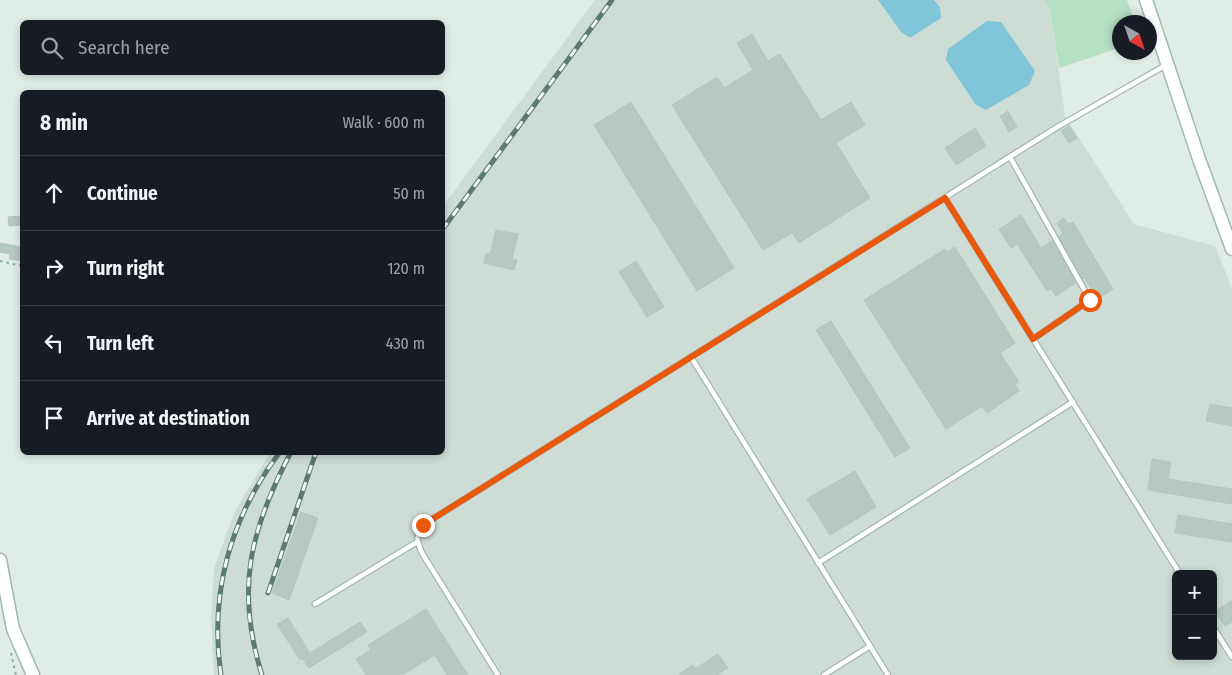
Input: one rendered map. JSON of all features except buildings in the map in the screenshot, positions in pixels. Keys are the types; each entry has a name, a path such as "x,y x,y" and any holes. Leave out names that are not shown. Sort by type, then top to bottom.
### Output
{"main road":[{"path":"1146,0 1232,250"},
{"path":"0,560 13,629 33,675"}],"lane":[{"path":"498,675 417,542 416,534 423,525 1010,157 1091,107 1167,64"},
{"path":"1010,157 1090,300 1033,339"},
{"path":"945,198 1177,570"},
{"path":"691,357 888,675"},
{"path":"818,563 1072,402"},
{"path":"315,604 417,542"},
{"path":"1217,633 1232,657"},
{"path":"824,675 870,646"}],"path":[{"path":"0,262 20,266"}],"shaded area":[{"path":"595,0 1044,0 1050,11 1065,116 1134,224 1215,246 1232,288 1232,675 214,675 211,618 214,568 235,511 269,455 445,455 445,203"}],"green space":[{"path":"1044,0 1127,0 1132,15 1112,15 1112,50 1059,68 1050,11"}],"water":[{"path":"878,0 934,0 940,7 941,18 910,38 901,32"},
{"path":"987,21 1001,22 1035,71 1029,85 986,110 976,105 946,60 948,49"}],"railway":[{"path":"445,226 612,0"},
{"path":"221,675 218,615 221,586 227,558 236,530 248,503 278,455"},
{"path":"262,675 249,615 248,587 251,560 265,508 290,455"},
{"path":"268,593 315,455"}],"route":[{"path":"423,525 945,198 1033,339 1090,300"}]}
